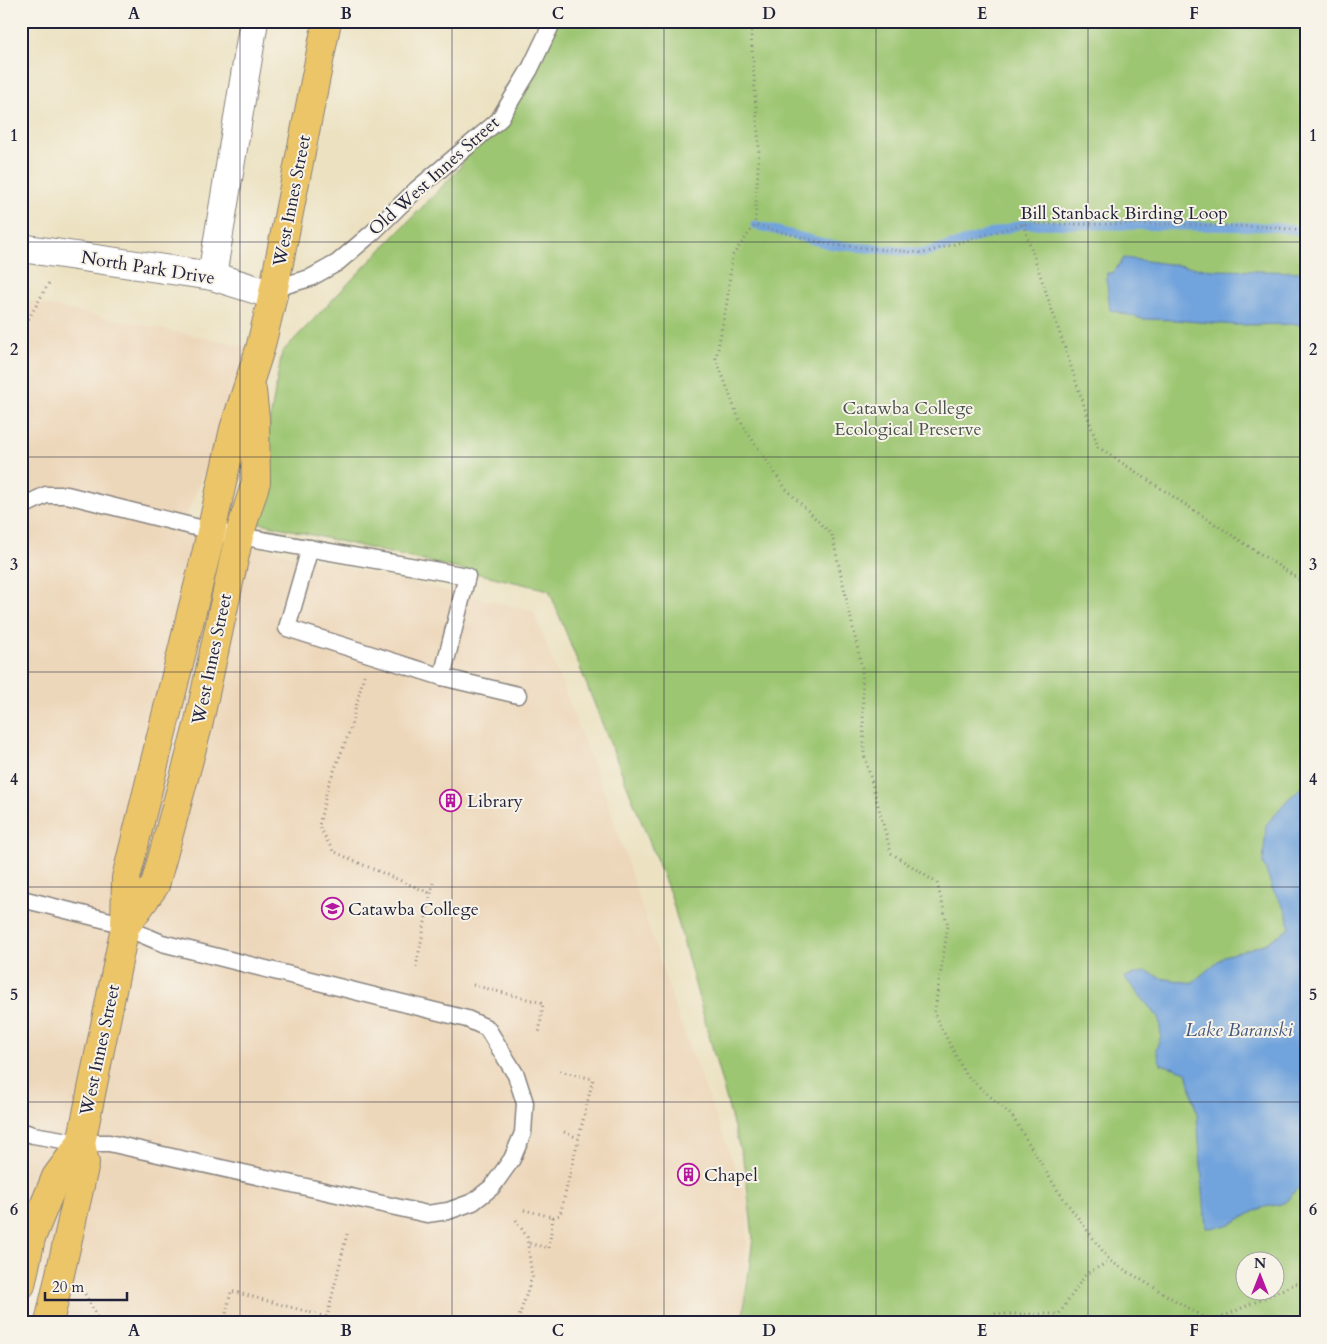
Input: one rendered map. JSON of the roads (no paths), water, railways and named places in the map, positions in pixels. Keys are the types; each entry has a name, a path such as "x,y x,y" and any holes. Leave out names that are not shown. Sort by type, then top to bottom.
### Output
{"main road":[{"name":"West Innes Street","path":"49,1323 85,1163 81,1143 125,927 126,878 234,429 260,349 274,292 327,21"},
{"name":"West Innes Street","path":"125,927 155,885 198,726 239,536 256,482 251,379"},
{"name":"West Innes Street","path":"21,1285 31,1238 56,1177 81,1143"}],"street":[{"path":"212,276 254,21"},
{"name":"North Park Drive","path":"21,248 212,276 274,292"}],"lane":[{"name":"Old West Innes Street","path":"274,292 310,278 337,263 372,233 417,189 499,120 530,69 554,21"},
{"path":"21,507 46,495 67,495 211,531 467,576 442,677"},
{"path":"310,548 287,628 442,677 518,695"},
{"path":"21,901 26,900 110,921 162,942 467,1019 487,1028 516,1074 526,1103 523,1134 512,1159 492,1187 473,1202 448,1211 428,1214 104,1142 81,1143 33,1135 21,1131"}],"water":[{"path":"1124,258 1213,270 1306,272 1306,324 1236,325 1143,319 1110,310 1107,273 1113,273"},
{"name":"Lake Baranski","path":"1306,784 1306,1185 1298,1188 1283,1203 1262,1208 1223,1226 1206,1228 1197,1114 1187,1072 1161,1064 1156,1049 1161,1036 1159,1018 1124,977 1147,971 1160,978 1192,983 1224,956 1265,944 1290,928 1286,911 1273,890 1263,863 1266,825 1287,800"}],"waterway":[{"path":"755,225 832,245 924,253 1023,224 1271,227 1306,231"}],"place":[{"name":"Library","path":"451,801"},
{"name":"Catawba College","path":"332,909"},
{"name":"Chapel","path":"688,1175"}],"park label":[{"name":"Catawba College Ecological Preserve","path":"908,418"}]}
